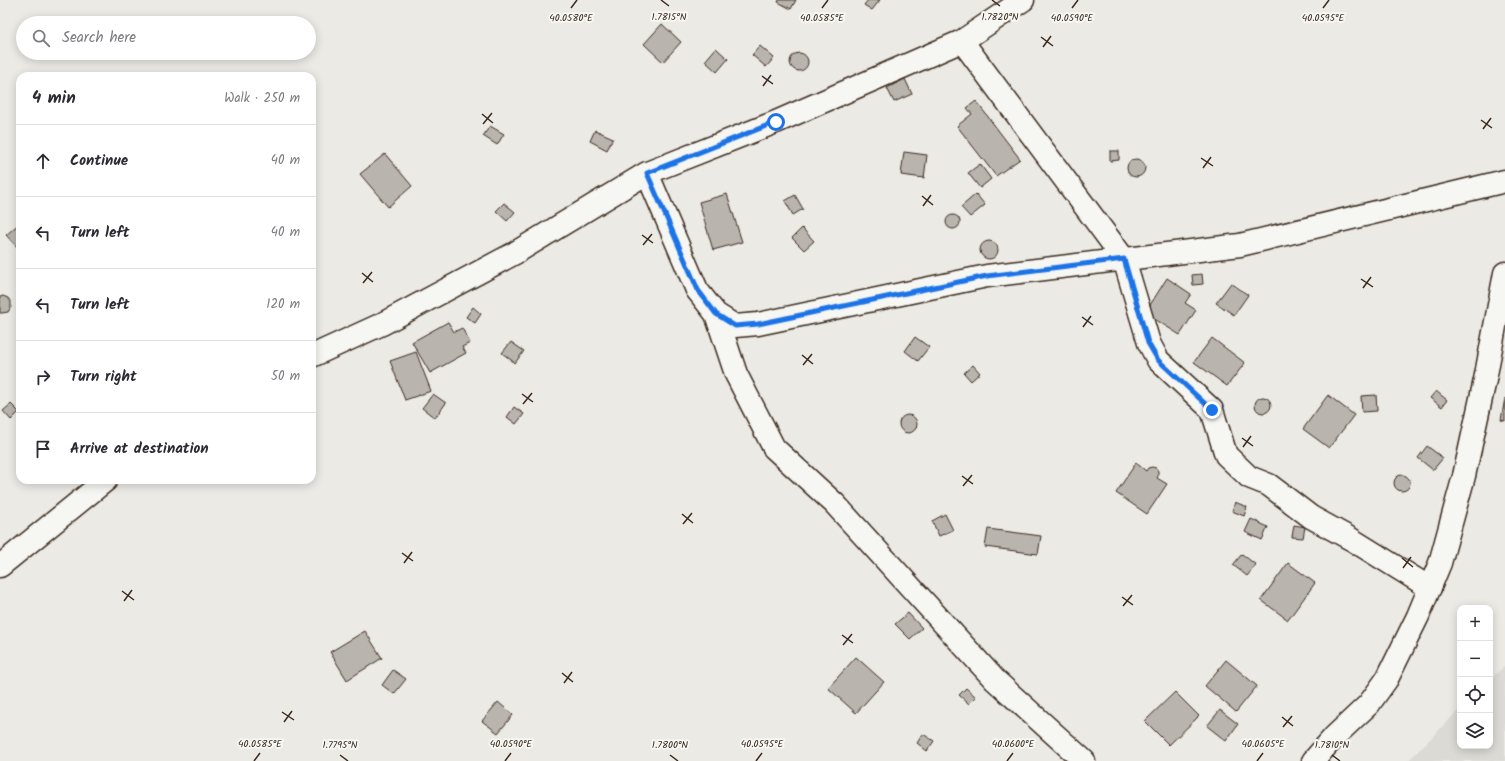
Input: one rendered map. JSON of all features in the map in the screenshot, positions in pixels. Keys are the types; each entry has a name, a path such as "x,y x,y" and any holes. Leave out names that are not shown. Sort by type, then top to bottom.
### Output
{"street":[{"path":"316,354 382,324 515,253 647,173 776,122 962,41 1023,0"},
{"path":"962,41 1124,259 1148,343 1158,360 1212,410 1226,455 1249,477 1269,485 1310,518 1351,539 1430,588"},
{"path":"647,173 698,290 716,314 736,374 774,448 835,504 995,680 1084,761"},
{"path":"716,314 735,326 758,324 987,276 1240,245 1505,182"},
{"path":"1313,761 1335,736 1369,704 1387,679 1405,646 1440,564 1452,526 1464,476 1485,380 1505,273"},
{"path":"0,566 101,484"}],"shaded area":[{"path":"1505,665 1505,761 1408,761 1457,712 1457,749 1493,749 1493,677"}],"building":[{"path":"779,0 796,0 791,9 778,2"},
{"path":"868,0 880,0 872,10 864,5"},
{"path":"662,24 681,42 663,62 644,44"},
{"path":"760,46 774,58 766,67 752,55"},
{"path":"716,48 728,59 717,72 705,61"},
{"path":"799,53 805,56 808,62 805,68 799,71 793,68 790,62 793,56"},
{"path":"905,79 912,94 894,102 887,88"},
{"path":"976,101 1020,159 996,176 957,126 972,114 967,108"},
{"path":"490,126 504,134 497,145 483,136"},
{"path":"595,130 613,138 607,150 590,141"},
{"path":"1110,151 1119,151 1119,160 1110,161"},
{"path":"904,152 927,155 924,178 901,175"},
{"path":"385,154 412,186 388,207 360,174"},
{"path":"1132,159 1140,159 1145,164 1143,175 1140,177 1132,177 1127,172 1127,164"},
{"path":"980,164 991,179 980,188 968,173"},
{"path":"727,194 742,242 713,250 699,202"},
{"path":"976,194 985,205 970,217 961,207"},
{"path":"795,195 803,209 793,215 785,201"},
{"path":"504,203 515,212 507,221 496,211"},
{"path":"950,215 956,215 960,219 960,225 956,229 950,229 946,225 946,219"},
{"path":"16,226 16,246 6,235"},
{"path":"802,228 814,241 804,250 792,238"},
{"path":"989,241 995,244 998,250 995,256 989,259 983,256 980,250 983,244"},
{"path":"1202,274 1203,284 1193,285 1192,275"},
{"path":"1167,278 1191,294 1185,303 1196,310 1180,335 1145,313"},
{"path":"1231,283 1248,295 1234,315 1216,303"},
{"path":"3,296 8,298 11,302 11,307 8,312 0,313 0,297"},
{"path":"473,307 481,314 475,323 466,317"},
{"path":"448,322 454,332 462,328 470,343 462,347 466,353 430,373 412,342"},
{"path":"915,337 929,347 918,361 905,351"},
{"path":"1212,338 1245,363 1227,386 1194,362"},
{"path":"511,342 524,351 515,363 502,353"},
{"path":"416,352 431,391 405,400 390,361"},
{"path":"973,365 980,373 971,381 964,373"},
{"path":"1436,391 1447,400 1442,407 1430,398"},
{"path":"433,394 446,403 435,418 422,408"},
{"path":"1328,395 1354,415 1329,448 1303,429"},
{"path":"1376,395 1377,411 1362,412 1361,396"},
{"path":"1260,397 1266,397 1271,402 1269,411 1266,413 1260,413 1255,408 1255,402"},
{"path":"1505,398 1505,421 1501,420"},
{"path":"11,404 16,409 16,415 11,420 3,411"},
{"path":"514,407 524,414 516,424 507,417"},
{"path":"908,415 914,418 917,424 914,430 908,433 902,430 899,424 902,418"},
{"path":"1427,446 1443,458 1433,470 1418,458"},
{"path":"1136,463 1146,471 1148,468 1156,468 1158,471 1157,478 1167,484 1147,514 1116,493"},
{"path":"1402,475 1408,477 1410,483 1408,489 1402,491 1396,489 1394,483 1396,477"},
{"path":"1235,502 1247,507 1244,516 1232,511"},
{"path":"945,514 953,530 939,536 932,521"},
{"path":"1251,519 1268,527 1262,540 1245,532"},
{"path":"1294,525 1305,527 1303,538 1292,537"},
{"path":"988,529 1041,536 1038,554 985,547"},
{"path":"1242,554 1256,565 1247,576 1233,565"},
{"path":"1288,563 1315,583 1288,620 1261,600"},
{"path":"908,613 922,628 910,639 895,624"},
{"path":"365,631 382,658 347,680 330,652"},
{"path":"856,657 884,682 856,713 828,688"},
{"path":"1226,660 1257,686 1236,712 1205,686"},
{"path":"393,670 406,679 394,694 382,685"},
{"path":"966,688 976,697 969,704 959,695"},
{"path":"1175,692 1199,716 1169,745 1145,721"},
{"path":"498,702 513,715 498,733 482,721"},
{"path":"1220,710 1238,724 1226,741 1207,726"},
{"path":"923,734 934,741 927,751 917,743"}],"route":[{"path":"776,122 647,173 698,290 716,314 735,326 758,324 987,276 1124,259 1148,343 1158,360 1212,410"}]}
